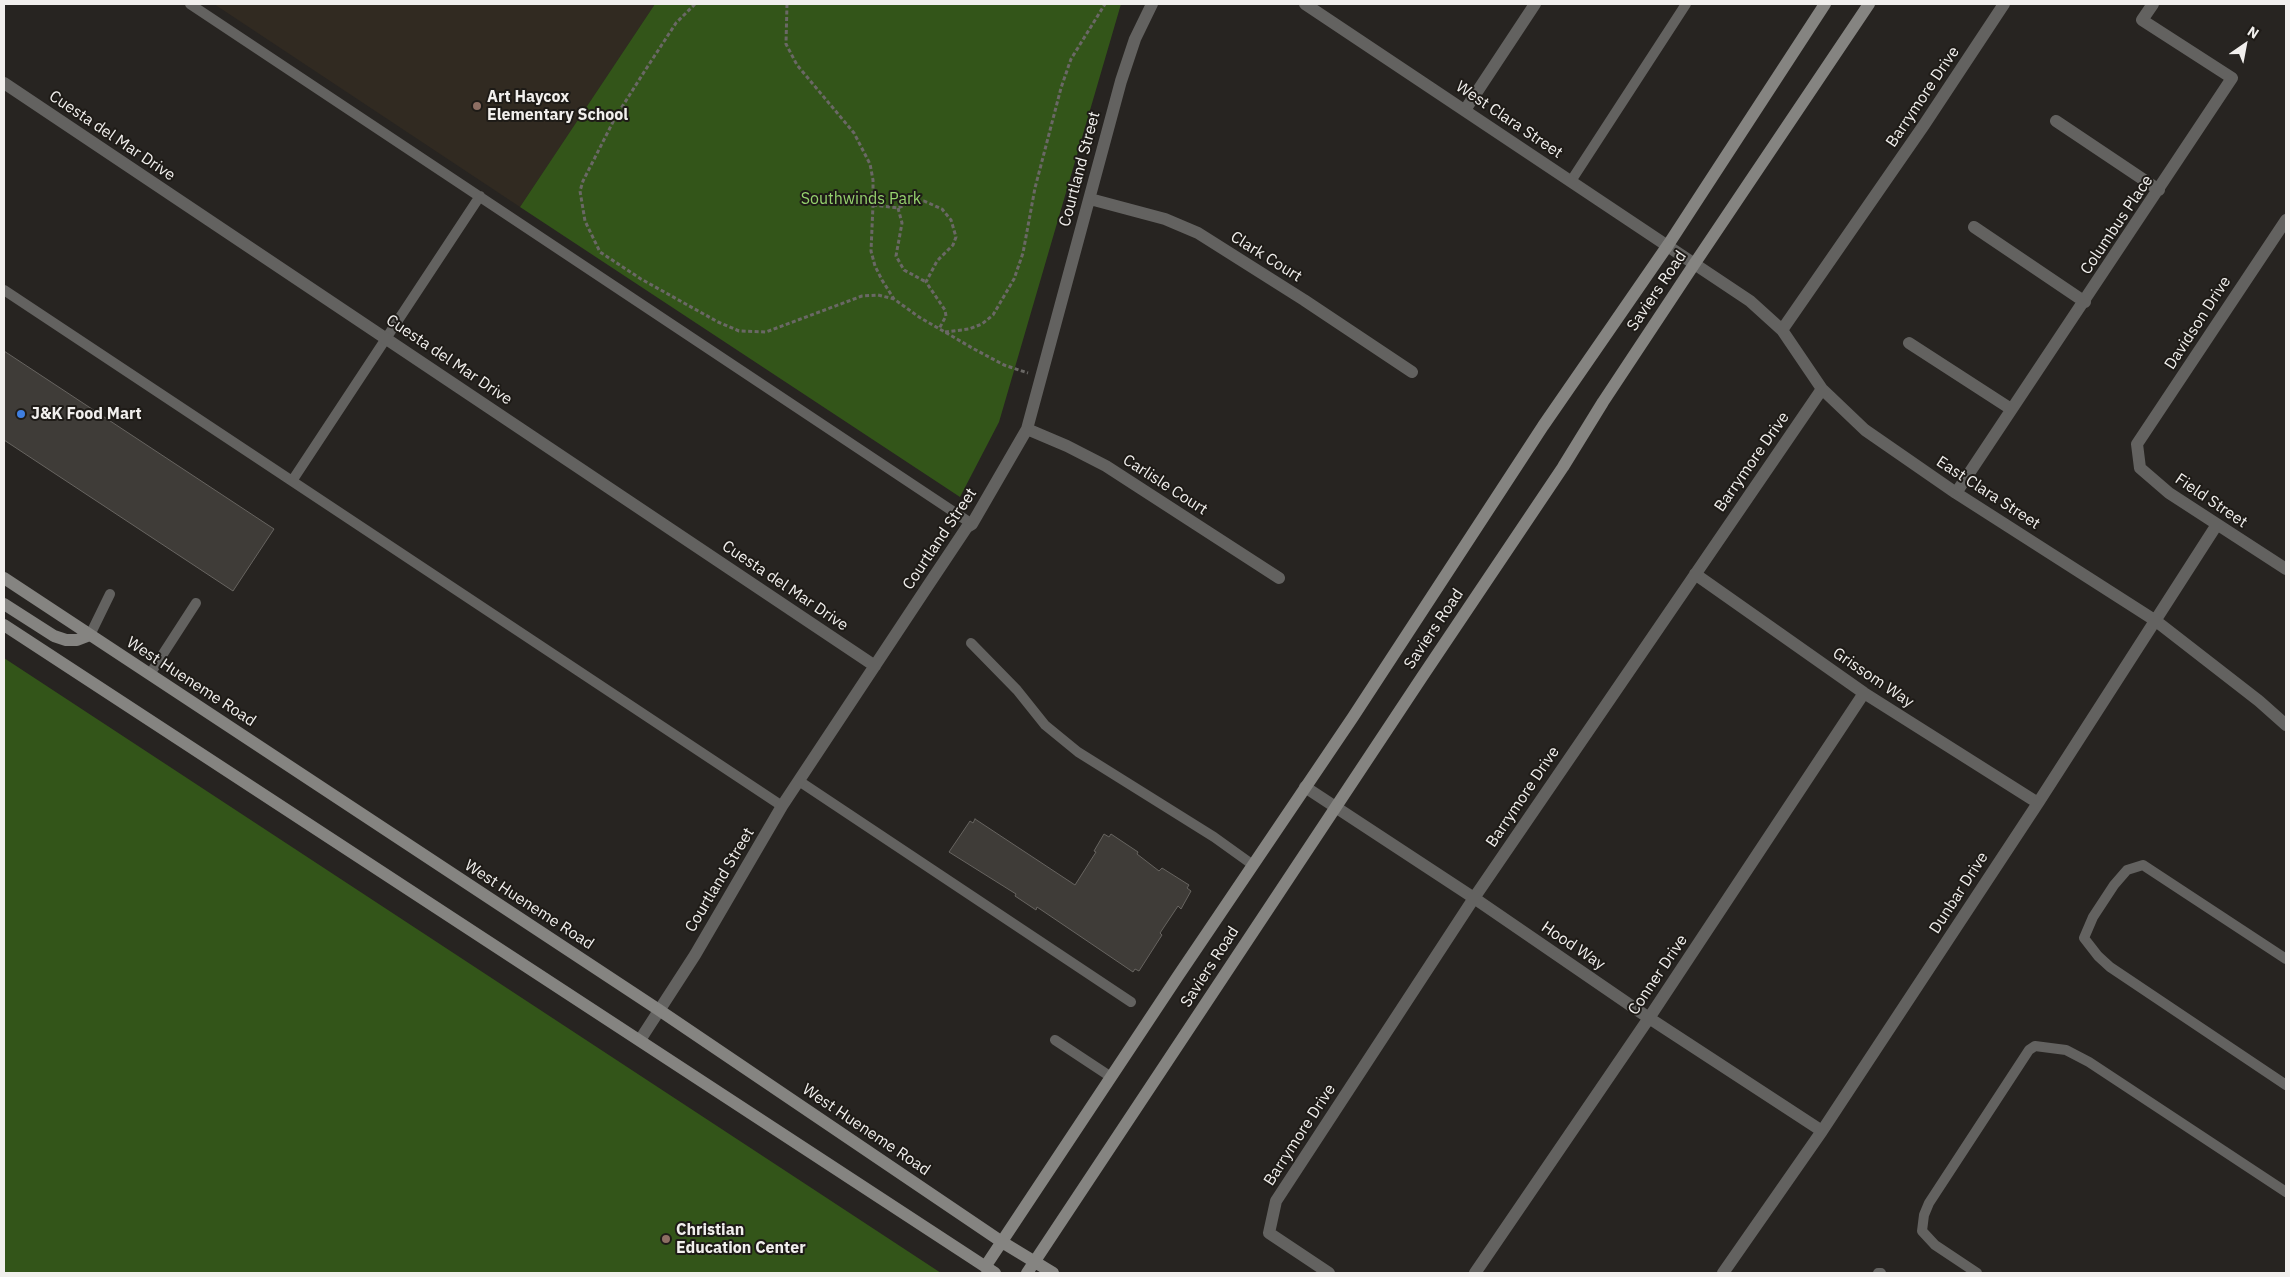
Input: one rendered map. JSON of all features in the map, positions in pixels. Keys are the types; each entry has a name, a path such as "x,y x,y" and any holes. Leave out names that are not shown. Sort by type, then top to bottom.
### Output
{"main road":[{"name":"Saviers Road","path":"990,1270 1002,1242 1306,787 1543,426 1668,245 1825,4"},
{"name":"Saviers Road","path":"1027,1273 1563,467 1603,402 1695,263 1869,4"},
{"name":"West Hueneme Road","path":"4,578 659,1010 1002,1242 1053,1273"},
{"path":"4,604 54,636 66,640 77,640 90,635"},
{"path":"4,625 990,1270"}],"street":[{"name":"Courtland Street","path":"640,1040 695,955 782,806 962,535 972,524 1027,429 1121,81 1135,39 1152,4"},
{"name":"West Clara Street","path":"1305,4 1695,263"},
{"path":"1465,110 1534,4"},
{"name":"Barrymore Drive","path":"1782,330 1924,126 2004,4"},
{"name":"Columbus Place","path":"1956,493 2232,78 2142,20 2153,4"},
{"name":"Cuesta del Mar Drive","path":"4,83 875,666"},
{"path":"2056,121 2159,190"},
{"name":"Clark Court","path":"1090,199 1165,220 1198,233 1304,300 1412,372"},
{"name":"Davidson Drive","path":"2137,444 2286,220"},
{"path":"1974,227 2084,302"},
{"name":"East Clara Street","path":"1695,263 1750,300 1782,330 1822,389 1865,430 1956,493 2156,621 2259,701 2286,725"},
{"path":"1909,343 2011,409"},
{"name":"Barrymore Drive","path":"1329,1273 1269,1233 1276,1201 1474,898 1822,389"},
{"name":"Carlisle Court","path":"1027,429 1067,446 1106,466 1279,578"},
{"name":"Field Street","path":"2137,444 2140,468 2169,493 2216,526 2286,569"},
{"name":"Dunbar Drive","path":"1723,1273 1822,1131 2038,803 2216,526"},
{"name":"Grissom Way","path":"1695,574 1864,693 2038,803"},
{"name":"Conner Drive","path":"1475,1273 1649,1018 1864,693"},
{"name":"Hood Way","path":"1306,787 1474,898 1649,1018 1822,1131"}],"lane":[{"path":"190,4 972,524"},
{"path":"1571,181 1686,4"},
{"path":"292,481 480,196"},
{"path":"4,290 782,806"},
{"path":"90,635 110,594"},
{"path":"150,674 196,602"},
{"path":"971,643 1017,690 1045,725 1078,752 1214,837 1253,865"},
{"path":"799,781 1132,1002"},
{"path":"2286,959 2143,865 2127,870 2114,885 2093,917 2084,938 2110,968 2286,1085"},
{"path":"1055,1040 1111,1077"},
{"path":"1977,1273 1935,1245 1922,1231 1924,1215 1929,1203 2029,1050 2035,1046 2066,1050 2084,1059 2286,1192"}],"path":[{"path":"695,4 676,23 646,69 615,118 583,181 580,191 585,221 600,252 641,279 718,322 738,330 766,332 862,296 878,296 894,299 939,329 1004,365 1040,378"},
{"path":"787,4 786,44 797,65 862,145 870,164 873,180 871,251 875,266 894,299"},
{"path":"944,332 969,329 982,324 993,315 1014,279 1023,253 1035,188 1061,88 1071,59 1105,4"},
{"path":"873,205 898,208 914,201 934,204 947,214 955,228 956,237 953,245 937,261 926,282"},
{"path":"898,208 902,223 896,256 904,270 926,282 945,310 946,316 939,329"}],"shaded area":[{"name":"Art Haycox Elementary School","path":"214,4 655,4 520,207"}],"green space":[{"name":"Southwinds Park","path":"655,4 1121,4 999,422 960,497 520,207"},
{"path":"4,658 941,1273 4,1273"}],"building":[{"path":"4,351 274,529 233,591 4,440"},
{"path":"975,819 1075,885 1096,852 1094,851 1104,834 1109,837 1111,834 1138,852 1137,854 1159,871 1162,868 1189,885 1187,888 1191,891 1181,909 1178,906 1160,933 1162,935 1139,971 1135,969 1133,972 1037,907 1036,910 1015,896 1016,894 949,852 970,821 973,823"}],"place":[{"name":"Art Haycox Elementary School","path":"477,106"},
{"name":"J&K Food Mart","path":"21,414"},
{"name":"Christian Education Center","path":"666,1239"}]}
